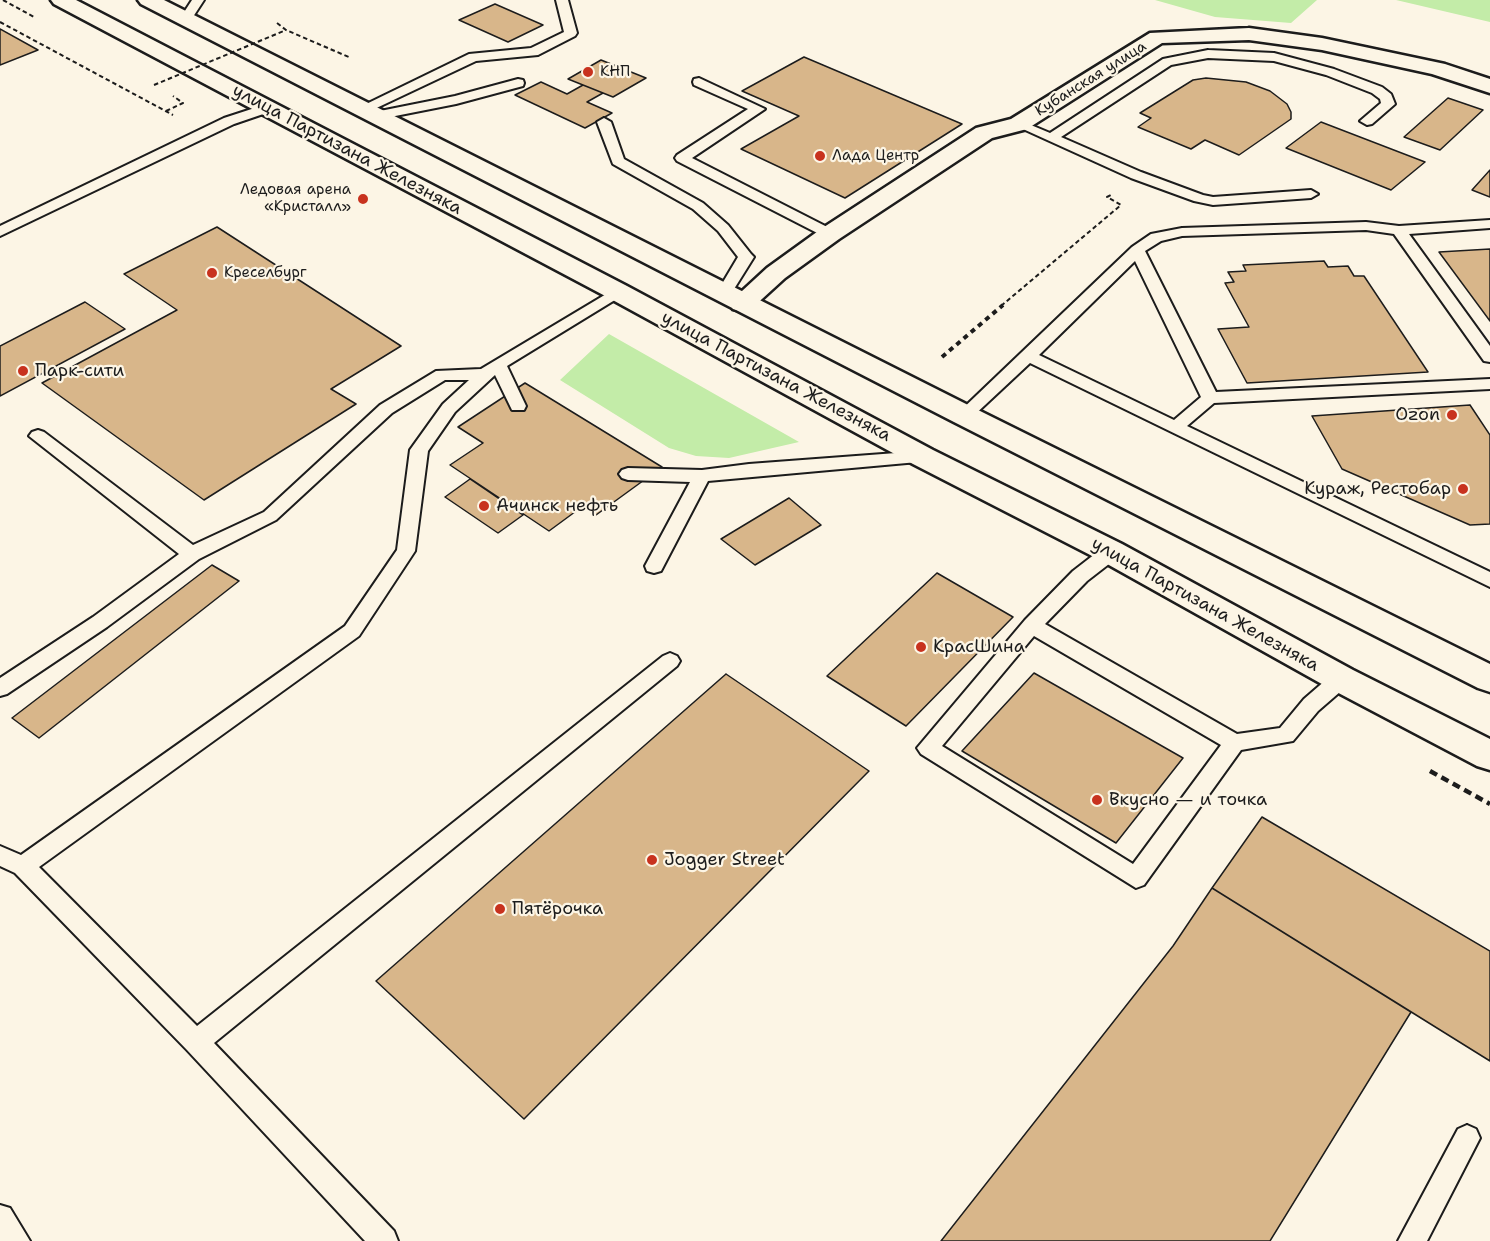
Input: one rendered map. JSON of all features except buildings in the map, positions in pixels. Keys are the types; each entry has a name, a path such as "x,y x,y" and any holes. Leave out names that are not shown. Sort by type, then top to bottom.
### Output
{"main road":[{"name":"улица Партизана Железняка","path":"61,0 618,292 923,457 1111,552 1341,679 1490,756"},
{"path":"153,2 964,415 1490,679"},
{"name":"Кубанская улица","path":"733,298 776,273 830,234 984,133 1019,124 1157,38 1249,34 1322,44 1437,69 1490,86"}],"lane":[{"path":"185,20 198,0"},
{"path":"369,112 473,57 534,52 572,33 562,0"},
{"path":"1051,138 1167,62 1208,54 1274,57 1330,72 1377,90 1386,97 1388,104 1368,121"},
{"path":"699,82 758,109 682,158 830,234"},
{"path":"369,112 456,100 518,83"},
{"path":"0,232 229,122 267,108"},
{"path":"604,122 618,161 698,206 723,228 746,257 733,298"},
{"path":"1019,124 1137,175 1198,198 1213,201 1311,194"},
{"path":"964,415 1137,250 1156,237 1182,232 1366,226 1399,230 1490,224"},
{"path":"1399,230 1490,357"},
{"path":"1137,250 1210,399"},
{"path":"23,866 352,632 406,551 419,450 449,408 492,369 618,292"},
{"path":"1028,356 1490,580"},
{"path":"492,369 518,406"},
{"path":"0,688 100,622 192,554 270,516 386,409 442,375 492,369"},
{"path":"1175,428 1210,399 1490,384"},
{"path":"38,436 192,554"},
{"path":"628,474 702,476 749,470 923,457"},
{"path":"654,566 702,476"},
{"path":"1111,552 1080,576 1032,625 928,748 1136,878 1235,743"},
{"path":"1032,625 1235,743 1286,735 1311,705 1341,679"},
{"path":"196,1042 670,661"},
{"path":"0,856 23,866 196,1042 384,1241"},
{"path":"1413,1241 1467,1138"},
{"path":"0,1218 16,1241"}],"path":[{"path":"277,23 286,30 351,58"},
{"path":"154,85 286,30"},
{"path":"166,111 183,104 170,94"},
{"path":"942,357 1121,205 1107,197"}],"green space":[{"path":"1155,0 1317,0 1291,23 1215,17"},
{"path":"1396,0 1490,0 1490,22"},
{"path":"609,334 799,442 729,458 696,456 669,448 560,380"}],"place":[{"name":"КНП","path":"588,72"},
{"name":"Лада Центр","path":"820,156"},
{"name":"Ледовая арена «Кристалл»","path":"363,199"},
{"name":"Креселбург","path":"212,273"},
{"name":"Парк-сити","path":"23,371"},
{"name":"Ozon","path":"1452,415"},
{"name":"Кураж, Рестобар","path":"1463,489"},
{"name":"Ачинск нефть","path":"484,506"},
{"name":"КрасШина","path":"921,647"},
{"name":"Вкусно — и точка","path":"1097,800"},
{"name":"Jogger Street","path":"652,860"},
{"name":"Пятёрочка","path":"500,909"}]}
